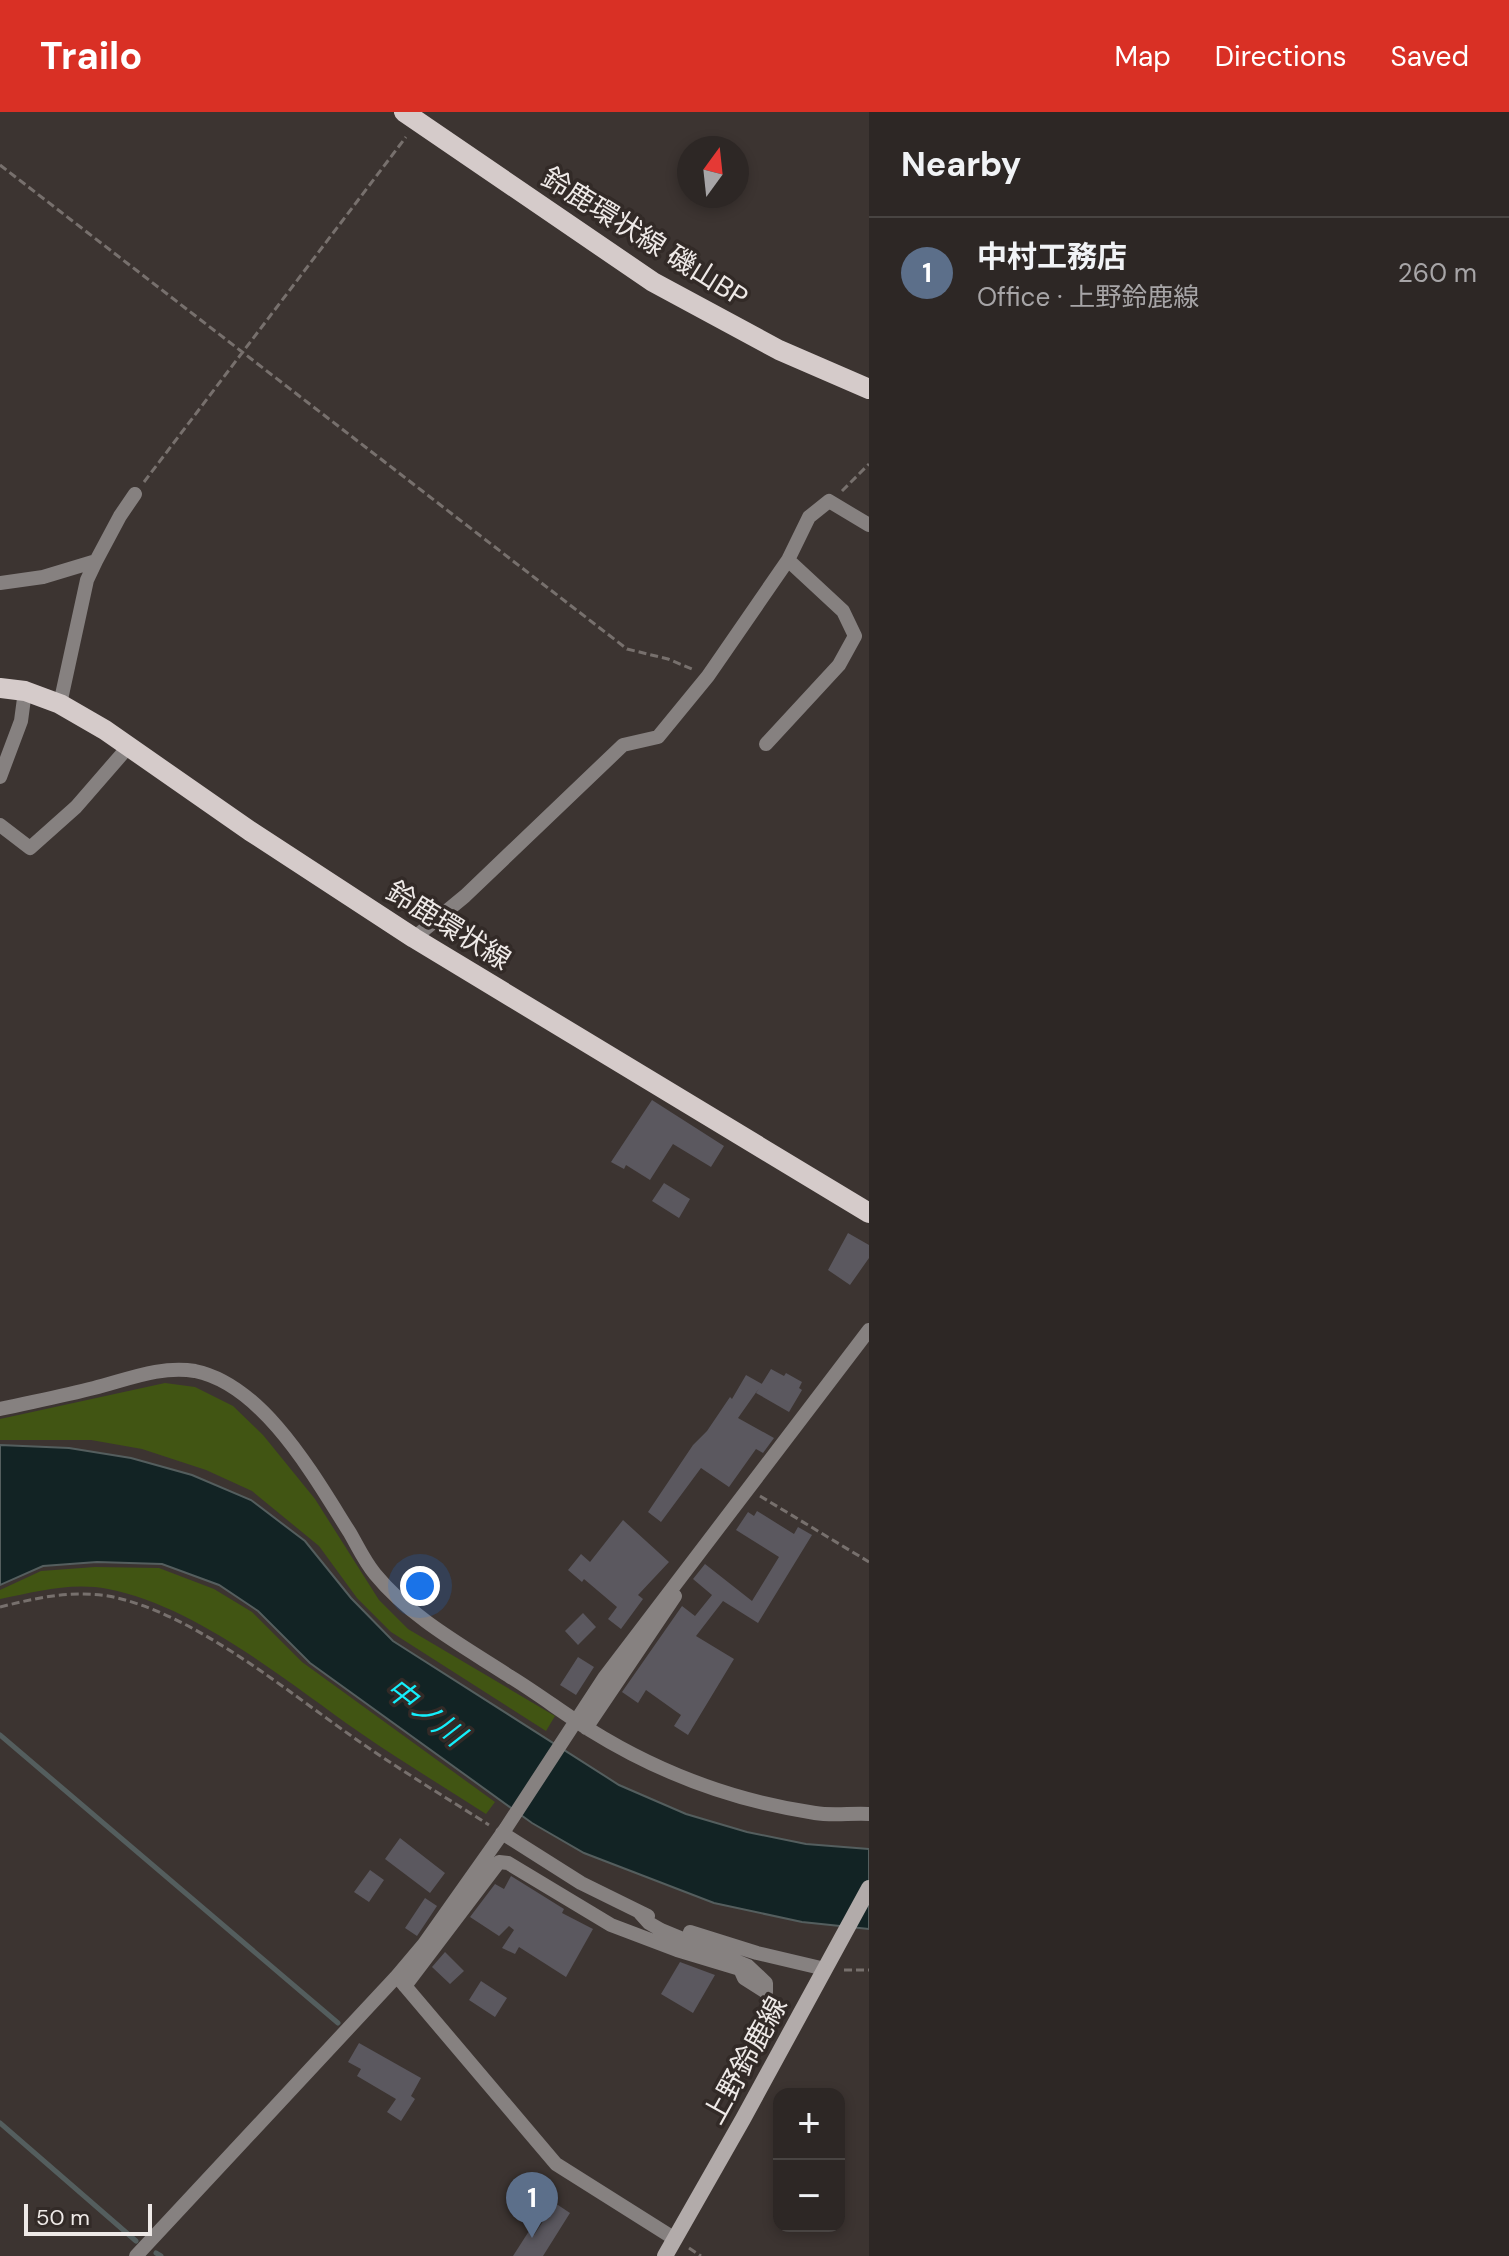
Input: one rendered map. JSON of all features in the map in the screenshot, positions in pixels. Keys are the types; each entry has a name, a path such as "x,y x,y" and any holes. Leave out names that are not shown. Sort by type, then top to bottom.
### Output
{"main road":[{"name":"鈴鹿環状線 磯山BP","path":"410,117 653,282 779,350 869,389"},
{"name":"鈴鹿環状線","path":"0,688 25,691 60,704 129,746 250,831 414,938 869,1213"},
{"name":"上野鈴鹿線","path":"665,2256 869,1888"}],"street":[{"path":"60,704 87,580 135,494"},
{"path":"414,938 465,896 623,745 658,737 708,676 788,560 809,517 829,501 869,525"},
{"path":"766,744 839,665 855,636 843,611 788,560"},
{"path":"0,583 43,577 96,561"},
{"path":"0,777 21,721 25,691"},
{"path":"0,825 30,848 76,807 129,746"},
{"path":"401,1981 579,1724 604,1678 869,1330"},
{"path":"0,1409 145,1374 195,1371 215,1378 249,1400 276,1427 301,1459 375,1574 400,1600 443,1634 579,1724 656,1766 719,1792 817,1814 869,1814"},
{"path":"504,1831 581,1883 640,1913 757,1953 825,1969"},
{"path":"136,2256 401,1981 499,1862 508,1863 611,1925 740,1969 744,1978 766,1992 766,1983 748,1966 661,1930 640,1913"},
{"path":"401,1981 556,2164 675,2239"}],"path":[{"path":"135,494 242,354 410,117"},
{"path":"0,165 627,649 668,659 708,676"},
{"path":"829,501 869,464"},
{"path":"750,1490 869,1562"},
{"path":"0,1607 76,1593 110,1596 155,1610 251,1666 384,1759 504,1831"},
{"path":"825,1969 869,1970"}],"green space":[{"path":"165,1383 195,1387 233,1406 263,1435 315,1499 379,1600 408,1629 555,1716 546,1731 391,1632 357,1598 319,1546 252,1491 206,1470 142,1449 91,1440 0,1440 0,1419"},
{"path":"95,1567 159,1568 214,1589 252,1612 302,1662 495,1802 486,1814 375,1743 239,1648 174,1611 141,1598 94,1587 54,1589 0,1599 0,1590 41,1571"}],"water":[{"name":"中ノ川","path":"0,1445 69,1448 131,1458 192,1475 251,1500 305,1541 351,1598 393,1641 619,1785 686,1814 747,1832 806,1844 869,1849 869,1929 802,1922 714,1903 584,1853 532,1823 310,1663 258,1611 219,1585 162,1564 97,1562 43,1566 0,1585"}],"building":[{"path":"652,1100 724,1146 711,1167 673,1144 650,1180 626,1165 624,1169 611,1162"},
{"path":"664,1183 690,1199 679,1218 652,1201"},
{"path":"848,1233 869,1245 869,1258 850,1285 828,1270"},
{"path":"771,1369 802,1382 799,1388 802,1390 789,1412 756,1393"},
{"path":"746,1375 762,1384 738,1418 774,1438 763,1453 756,1449 729,1487 701,1468 661,1522 648,1512 693,1445 707,1431 730,1397 732,1399"},
{"path":"757,1511 794,1534 798,1527 812,1535 758,1623 723,1601 696,1636 734,1659 688,1735 674,1726 681,1715 646,1690 638,1703 622,1692 682,1606 695,1616 712,1595 693,1579 705,1564 752,1601 779,1557 736,1530 748,1512 754,1516"},
{"path":"623,1520 669,1562 638,1595 643,1599 621,1629 608,1619 617,1607 584,1579 582,1582 568,1570 581,1554 590,1562"},
{"path":"583,1613 596,1627 578,1645 565,1631"},
{"path":"578,1657 594,1667 576,1695 560,1685"},
{"path":"400,1838 445,1873 430,1893 385,1859"},
{"path":"370,1870 384,1880 369,1902 354,1892"},
{"path":"511,1876 564,1909 562,1913 593,1929 566,1977 519,1947 515,1954 502,1948 514,1930 509,1926 499,1936 470,1917 495,1884 504,1889"},
{"path":"425,1898 437,1906 417,1936 405,1928"},
{"path":"445,1952 464,1971 450,1984 432,1967"},
{"path":"680,1962 715,1975 693,2013 661,1994"},
{"path":"481,1981 507,1998 495,2017 469,2000"},
{"path":"359,2043 421,2078 411,2096 415,2099 401,2121 387,2112 396,2099 357,2076 361,2069 348,2062"},
{"path":"555,2203 570,2213 543,2256 513,2256 529,2231 534,2235"}],"waterway":[{"path":"0,1735 338,2023"},
{"path":"0,2123 136,2241"},
{"path":"156,2253 161,2256"}],"place":[{"name":"中村工務店","path":"532,2238"}]}
